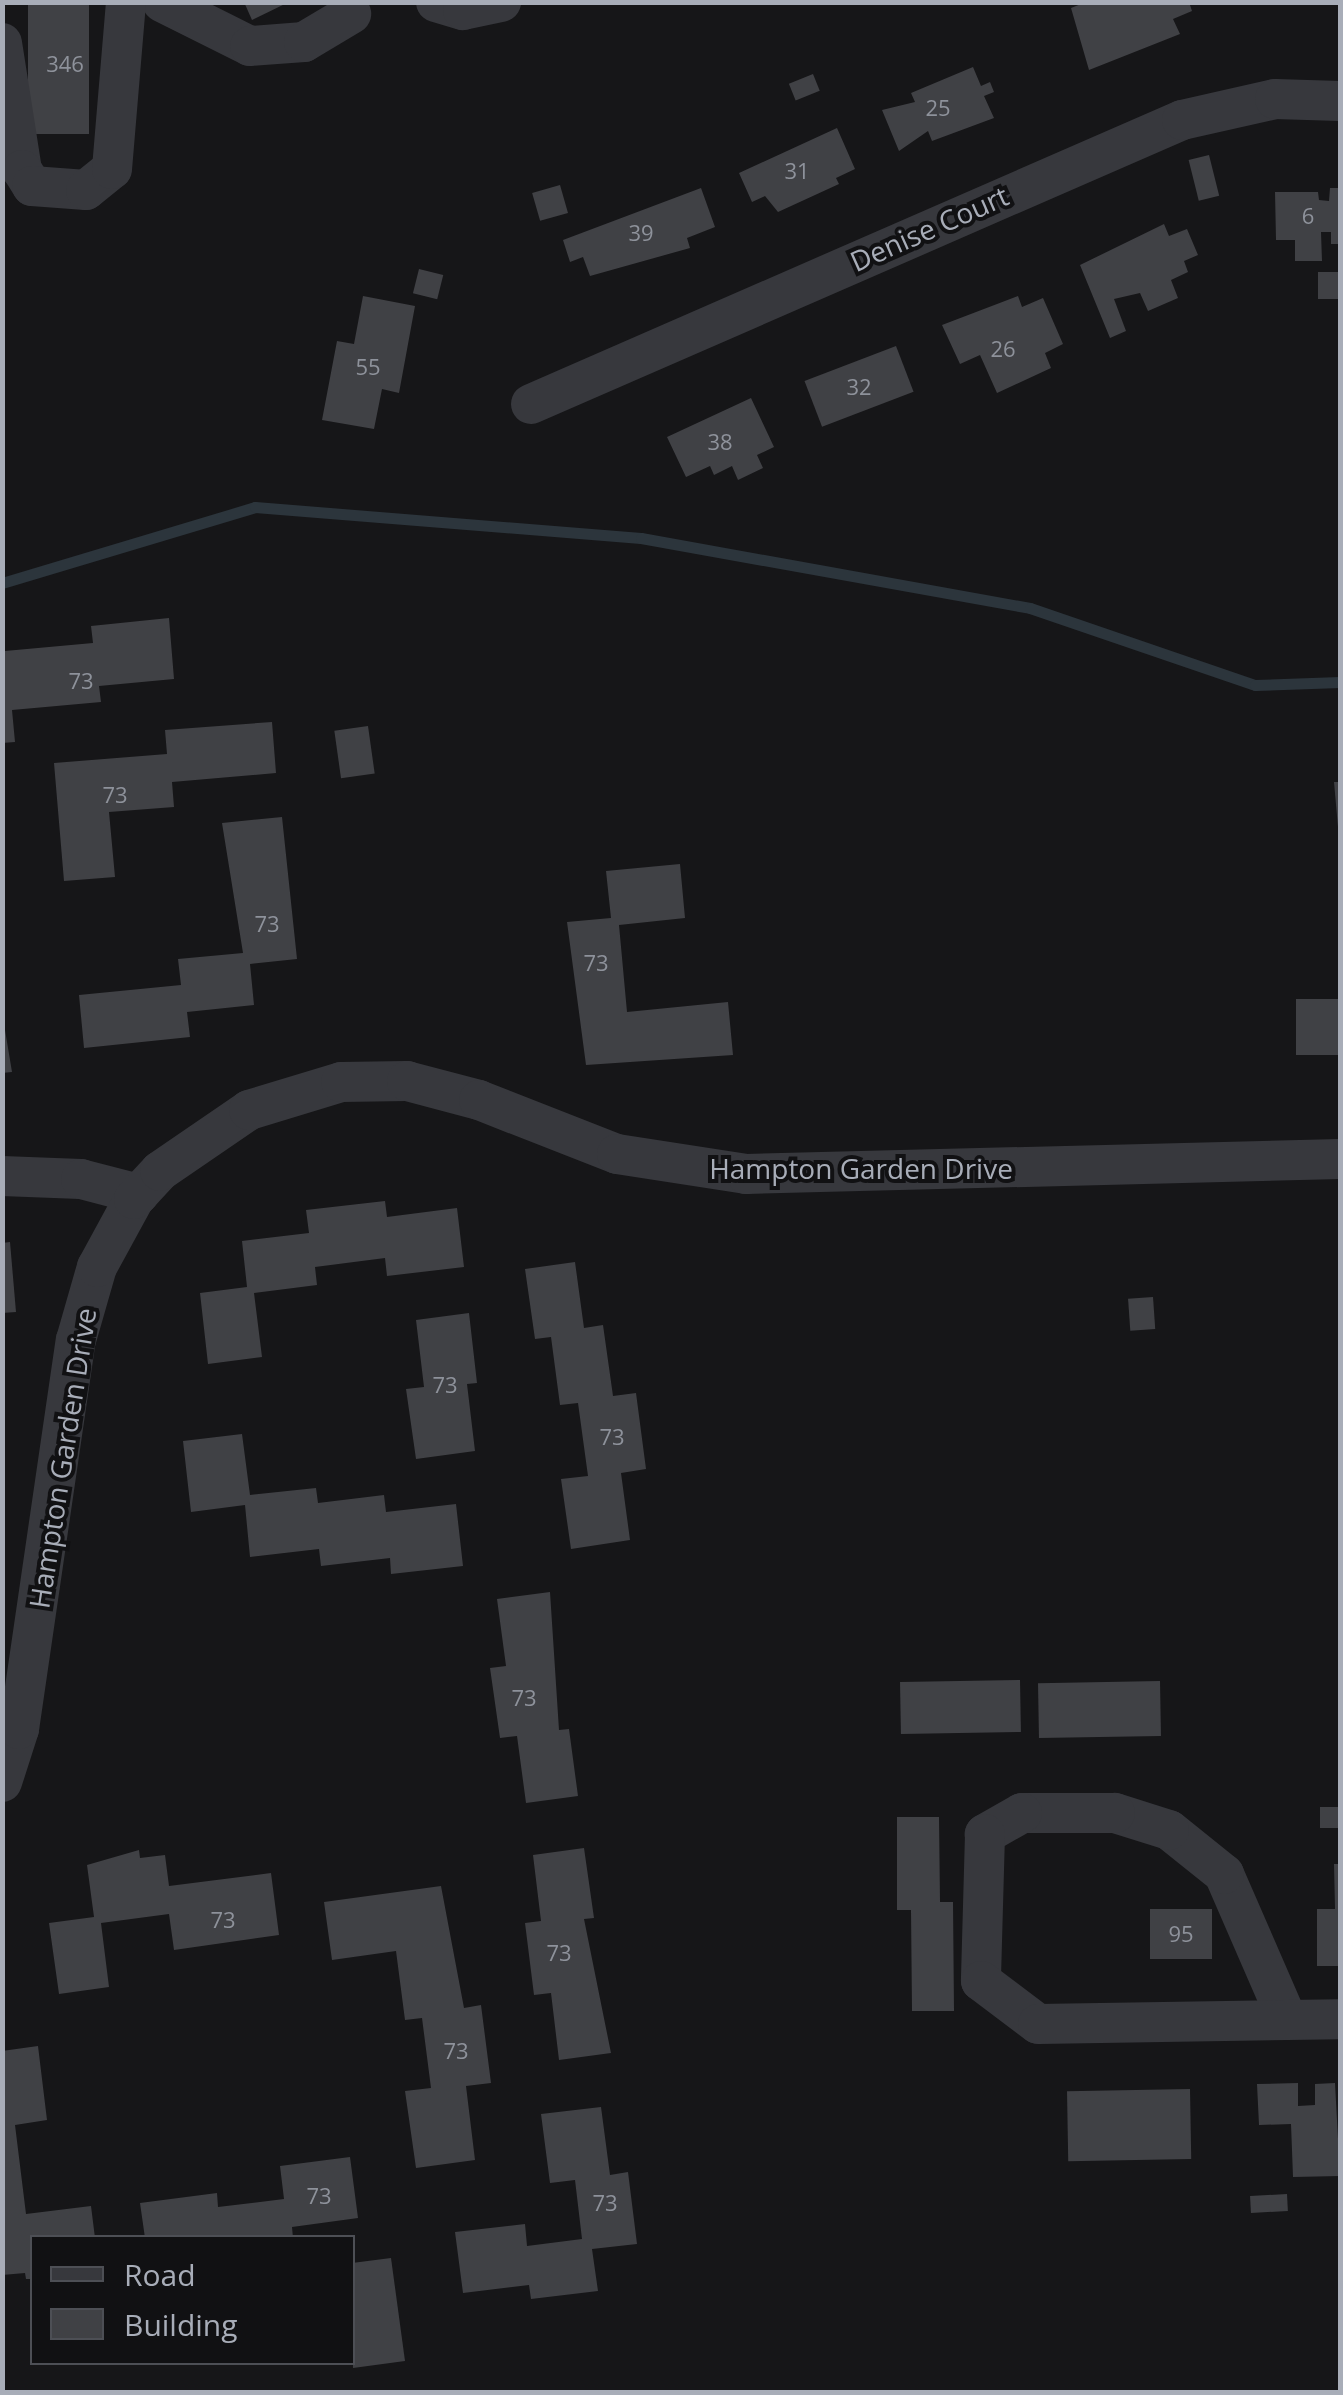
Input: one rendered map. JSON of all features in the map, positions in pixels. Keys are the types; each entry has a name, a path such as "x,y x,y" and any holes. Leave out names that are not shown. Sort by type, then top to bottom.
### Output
{"street":[{"path":"2,44 22,170 32,186 86,190 112,168 126,2"},
{"path":"162,2 250,46 304,42 351,14"},
{"path":"436,2 463,10 501,2"},
{"name":"Denise Court","path":"531,404 1164,126 1275,99 1340,100"},
{"name":"Hampton Garden Drive","path":"2,1782 19,1730 85,1303 114,1231 138,1194 190,1146 249,1110 308,1088 373,1080 455,1092 617,1154 746,1174 1340,1159"},
{"path":"2,1176 81,1179 138,1194"},
{"path":"1286,2020 1224,1874 1169,1830 1114,1813 1022,1813 985,1834 982,1981 1038,2024 1286,2020 1340,2019"}],"building":[{"path":"28,2 89,2 89,134 28,134"},
{"path":"244,2 289,2 252,20"},
{"path":"1086,2 1189,2 1192,11 1173,19 1180,34 1089,70 1071,8"},
{"path":"973,67 981,86 990,82 994,92 984,96 994,118 932,141 928,131 899,151 882,110 915,102 911,93"},
{"path":"813,74 820,91 796,100 789,84"},
{"path":"837,128 855,169 836,178 839,184 778,212 765,196 752,202 739,173"},
{"path":"1209,155 1219,196 1199,201 1189,160"},
{"path":"560,185 568,213 540,221 532,193"},
{"path":"701,188 715,227 687,238 690,248 590,276 583,257 570,262 563,240"},
{"path":"1330,188 1340,188 1340,244 1331,244 1331,232 1321,232 1322,261 1295,261 1295,240 1276,240 1275,192 1318,192 1319,200 1329,201"},
{"path":"1164,224 1169,236 1187,229 1198,255 1184,261 1188,272 1171,280 1178,298 1148,311 1140,293 1114,299 1126,331 1110,338 1080,265"},
{"path":"419,269 443,275 437,299 413,293"},
{"path":"1318,272 1340,272 1340,299 1318,299"},
{"path":"363,296 415,306 399,393 382,389 374,429 322,420 337,341 354,344"},
{"path":"1018,296 1022,307 1043,298 1063,344 1045,353 1051,368 997,393 980,355 960,364 942,325"},
{"path":"896,346 914,392 822,427 805,381"},
{"path":"751,398 774,447 757,455 763,468 738,480 732,466 714,475 710,466 686,477 667,437"},
{"path":"169,618 174,679 99,686 101,702 12,710 15,742 2,743 5,651 93,643 91,626"},
{"path":"272,722 276,773 172,782 174,807 109,812 115,877 64,881 54,763 167,754 165,730"},
{"path":"368,726 375,774 341,778 334,731"},
{"path":"1334,782 1340,782 1340,827 1338,827"},
{"path":"282,817 297,959 250,964 254,1005 187,1012 190,1037 84,1048 79,995 181,985 178,959 243,953 222,823"},
{"path":"680,864 685,918 619,925 627,1012 728,1002 733,1055 586,1065 567,922 611,918 606,871"},
{"path":"1296,999 1340,999 1340,1055 1296,1055"},
{"path":"2,1012 12,1072 2,1073"},
{"path":"385,1201 387,1217 457,1208 464,1267 387,1276 385,1258 315,1267 317,1285 254,1293 262,1357 208,1364 200,1293 247,1287 242,1241 309,1233 306,1210"},
{"path":"10,1242 16,1312 2,1313 2,1243"},
{"path":"575,1262 584,1328 603,1325 613,1396 636,1393 646,1469 621,1473 630,1540 571,1549 561,1479 588,1476 578,1403 560,1405 551,1337 535,1339 525,1269"},
{"path":"1153,1297 1155,1329 1130,1331 1128,1299"},
{"path":"469,1313 477,1383 467,1384 475,1451 416,1459 406,1389 424,1387 416,1320"},
{"path":"242,1434 250,1495 316,1488 318,1503 384,1495 386,1512 456,1504 463,1566 391,1574 390,1558 321,1566 319,1549 250,1557 245,1505 191,1512 183,1441"},
{"path":"550,1592 559,1730 569,1729 578,1796 526,1803 517,1736 500,1738 490,1668 506,1666 497,1599"},
{"path":"1020,1680 1021,1732 901,1734 900,1682"},
{"path":"1160,1681 1161,1736 1039,1738 1038,1683"},
{"path":"1320,1807 1340,1807 1340,1828 1320,1828"},
{"path":"897,1817 939,1817 940,1902 953,1902 954,2011 912,2011 911,1910 897,1910"},
{"path":"584,1848 594,1918 584,1919 611,2053 559,2060 551,1993 534,1995 525,1923 541,1921 533,1855"},
{"path":"139,1850 140,1858 165,1855 169,1886 271,1873 279,1935 174,1950 169,1914 101,1923 109,1987 59,1994 49,1923 94,1917 87,1865"},
{"path":"1334,1864 1340,1864 1340,1966 1317,1966 1317,1909 1335,1909"},
{"path":"441,1886 464,2008 481,2005 491,2083 466,2086 475,2160 416,2168 405,2091 431,2088 422,2018 405,2020 396,1951 332,1960 324,1902"},
{"path":"1150,1909 1212,1909 1212,1959 1150,1959"},
{"path":"38,2046 47,2120 15,2125 26,2214 91,2206 95,2235 30,2235 30,2279 26,2279 25,2273 2,2275 2,2051"},
{"path":"1298,2083 1298,2106 1315,2105 1315,2084 1335,2083 1340,2176 1293,2177 1291,2124 1259,2125 1257,2084"},
{"path":"1190,2089 1191,2159 1068,2161 1067,2091"},
{"path":"601,2107 610,2175 628,2172 637,2244 592,2249 598,2291 531,2299 529,2285 463,2293 455,2232 525,2224 527,2246 582,2239 575,2180 550,2183 541,2114"},
{"path":"350,2157 358,2218 292,2227 293,2235 145,2235 140,2203 217,2193 218,2207 284,2199 280,2166"},
{"path":"1287,2194 1288,2211 1251,2213 1250,2196"},
{"path":"391,2258 405,2361 353,2368 355,2263"}],"waterway":[{"path":"2,583 255,507 641,538 1030,608 1255,685 1340,682"}]}
